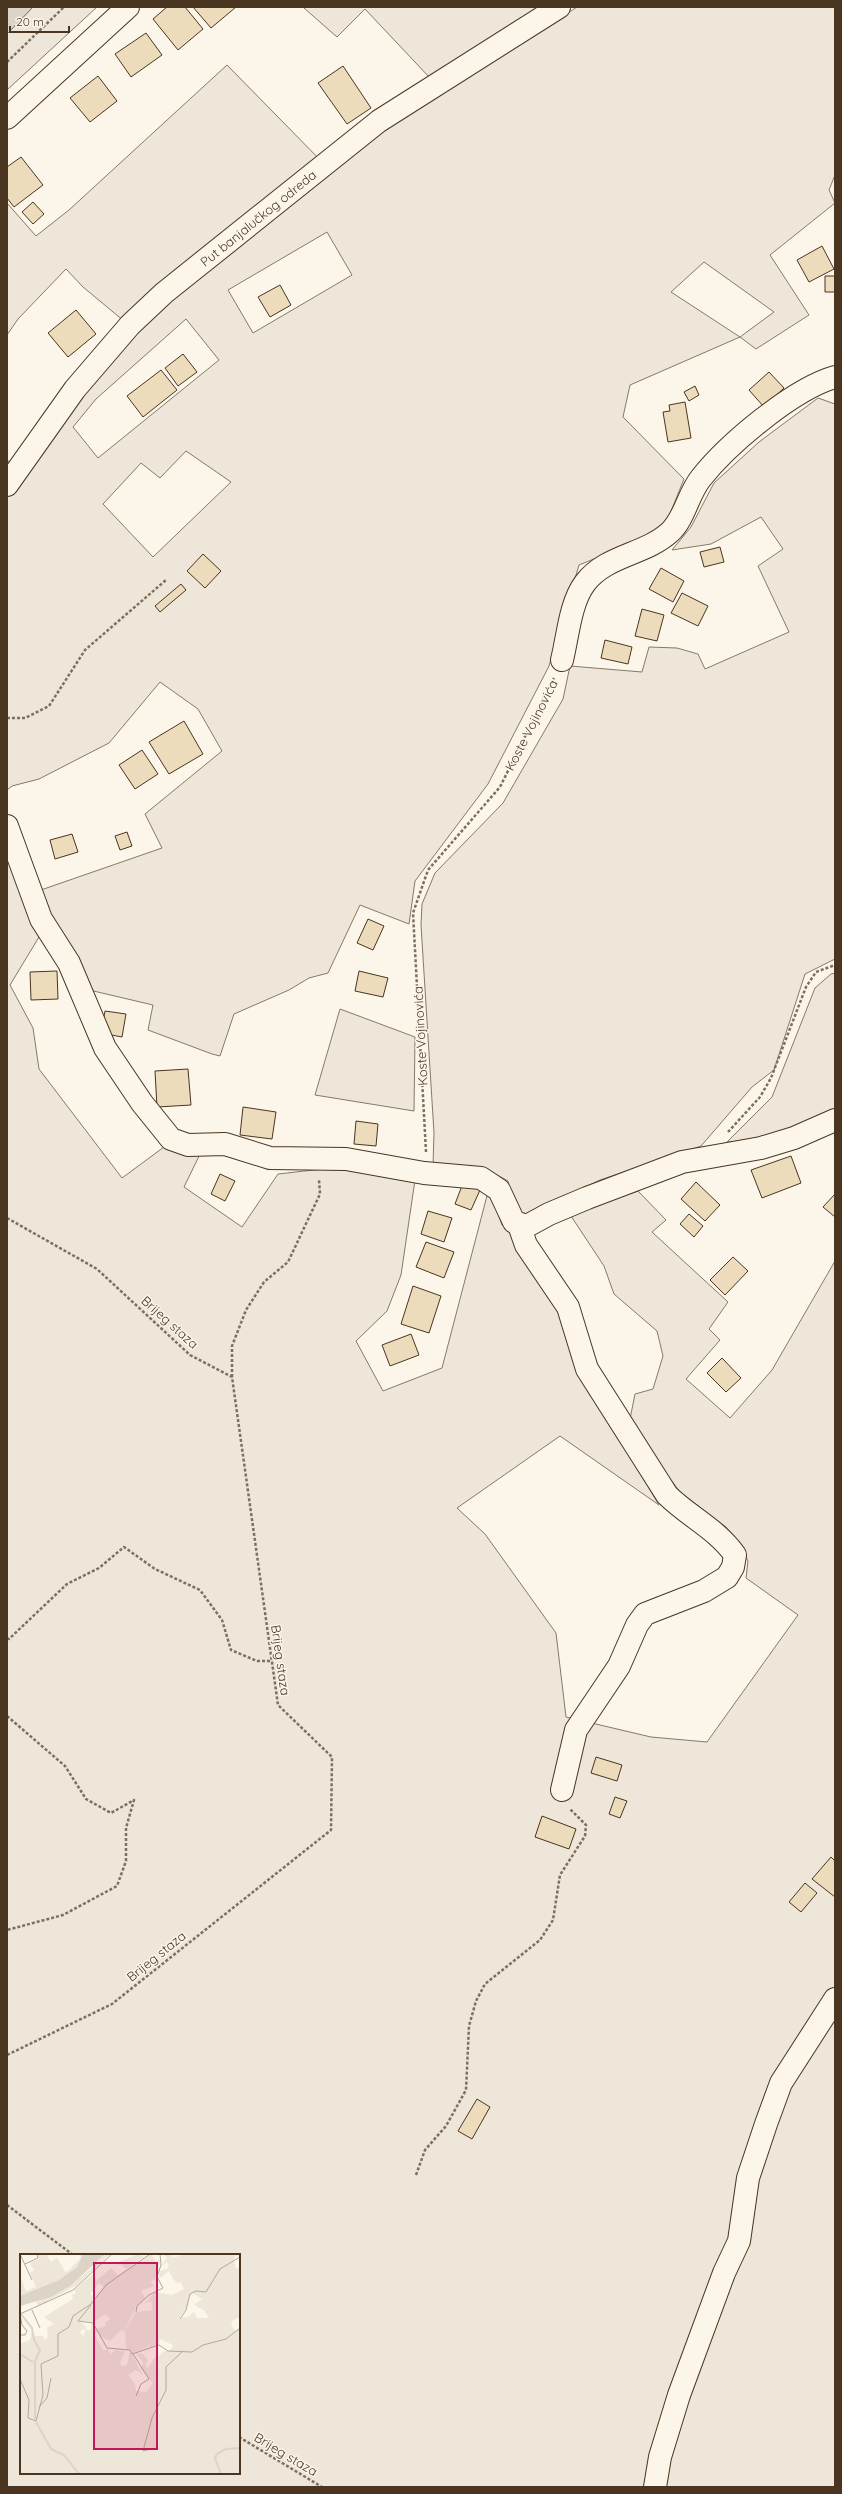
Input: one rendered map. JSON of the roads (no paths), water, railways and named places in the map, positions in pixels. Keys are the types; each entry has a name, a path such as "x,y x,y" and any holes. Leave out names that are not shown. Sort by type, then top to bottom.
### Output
{"street":[{"path":"7,118 128,7"},
{"name":"Put banjalučkog odreda","path":"7,485 75,389 130,325 164,293 380,121 559,7"},
{"path":"562,660 576,600 584,583 594,572 611,562 656,543 671,531 681,518 701,478 741,437 799,393 835,377"},
{"path":"7,826 41,919 68,963 106,1048 142,1103 171,1139 188,1145 225,1144 270,1158 346,1159 424,1173 481,1178 499,1190 511,1218 519,1225 526,1245 568,1308 587,1369 667,1496 680,1508 728,1544 735,1555 733,1567 727,1577 704,1591 645,1614 637,1625 619,1666 576,1730 562,1790"},
{"path":"519,1225 526,1226 534,1224 549,1214 587,1198 682,1162 761,1148 788,1140 835,1120"},
{"path":"655,2487 660,2457 679,2395 724,2273 739,2241 748,2178 768,2117 781,2083 835,1999"}]}
